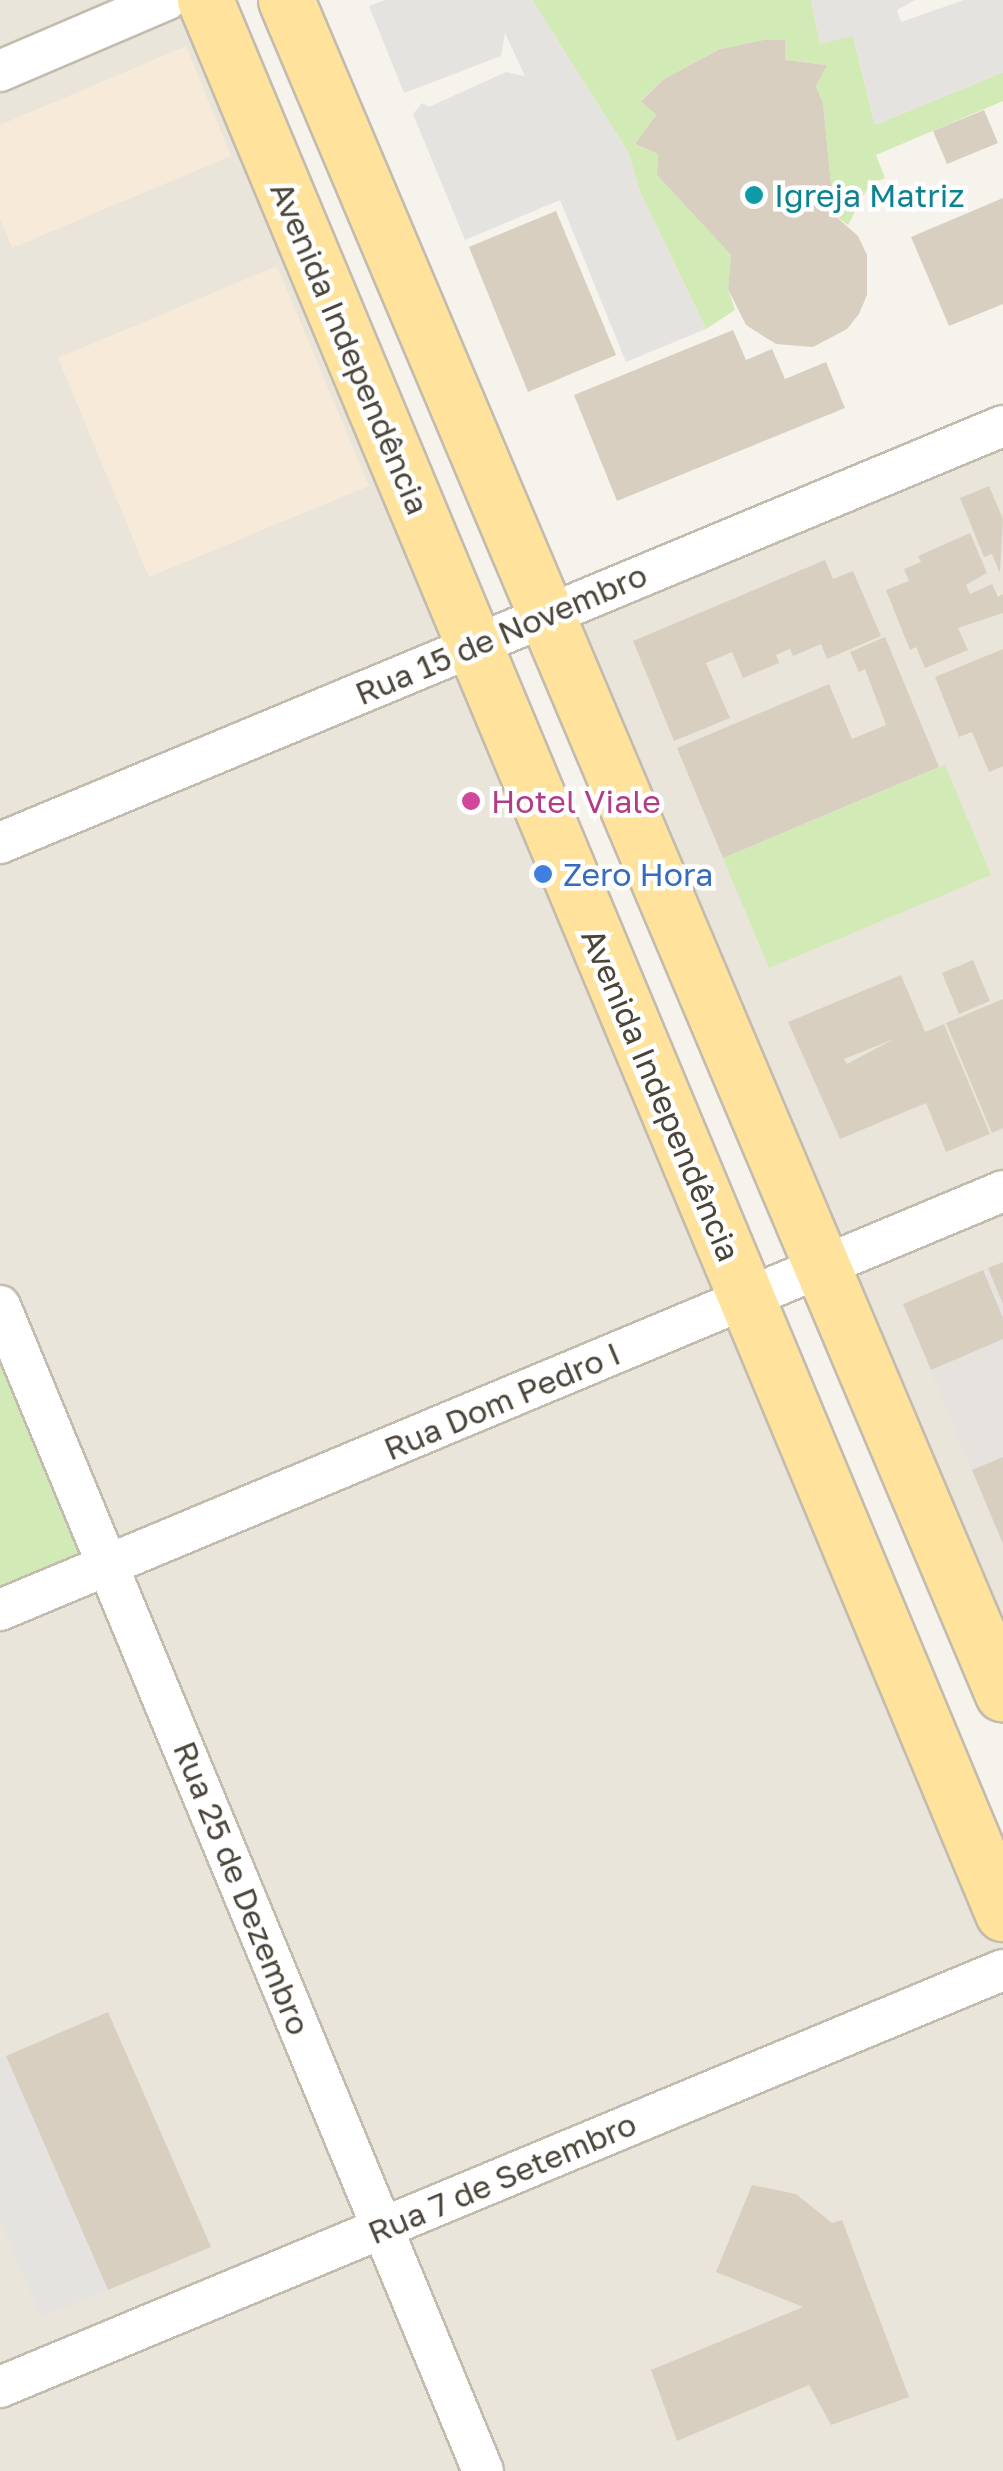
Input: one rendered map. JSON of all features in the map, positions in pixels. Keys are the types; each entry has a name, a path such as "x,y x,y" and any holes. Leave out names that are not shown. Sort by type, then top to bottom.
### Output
{"main road":[{"name":"Avenida Independência","path":"205,0 1003,1913"},
{"path":"286,0 1003,1694"}],"street":[{"path":"0,71 166,0"},
{"name":"Rua 15 de Novembro","path":"0,843 1003,426"},
{"name":"Rua Dom Pedro I","path":"0,1610 1003,1191"},
{"name":"Rua 25 de Dezembro","path":"0,1306 483,2471"},
{"name":"Rua 7 de Setembro","path":"0,2387 1003,1970"}],"shaded area":[{"path":"0,0 205,0 1003,1913 1003,2471 0,2471"},
{"path":"385,0 532,0 628,152 640,192 706,329 626,362 560,200 465,240 413,114 422,103 429,107 506,72 525,76 505,33 501,56 404,93 369,6"},
{"path":"811,0 915,0 897,10 901,22 964,0 1003,0 1003,72 875,125 853,36 820,44"},
{"path":"186,46 231,156 12,248 0,218 0,125"},
{"path":"277,266 369,486 149,577 58,358"},
{"path":"1003,426 1003,1694 546,615"},
{"path":"1003,1262 1003,1520 994,1524 903,1304"},
{"path":"6,2056 108,2290 41,2317 0,2221 0,2059"}],"green space":[{"path":"532,0 811,0 820,43 853,36 875,125 1003,72 1003,101 876,155 885,178 869,185 848,225 834,215 823,103 816,86 826,65 785,60 763,40 720,49 664,79 641,100 656,115 635,144 658,154 657,175 731,255 728,289 735,310 706,329 640,192 628,152"},
{"path":"945,765 991,875 769,968 723,858"},
{"path":"0,1306 108,1565 0,1610"}],"building":[{"name":"Igreja Matriz","path":"763,40 785,40 785,60 827,65 816,86 823,103 834,215 858,236 867,255 867,295 859,314 847,329 813,347 776,344 746,325 728,289 731,255 657,175 658,154 635,144 656,115 641,101 664,79 720,49"},
{"path":"984,110 998,143 947,164 933,131"},
{"path":"1003,198 1003,304 949,326 911,237"},
{"path":"556,211 616,355 528,392 469,247"},
{"path":"733,330 746,360 772,349 785,379 826,362 845,408 617,501 574,395"},
{"path":"989,486 1003,519 1000,573 992,554 984,557 960,498"},
{"path":"970,533 987,573 966,585 970,594 992,584 998,597 1003,594 1003,613 958,628 968,650 925,668 916,647 910,650 886,590 909,581 904,569 921,562 918,556"},
{"path":"825,560 833,579 853,571 881,636 827,659 821,644 793,656 790,649 776,655 779,663 743,678 732,652 706,663 730,718 674,741 633,641"},
{"path":"885,637 939,767 723,858 677,748 829,684 852,739 886,725 865,669 859,672 850,652"},
{"path":"1003,649 1003,766 989,772 972,732 959,737 935,677"},
{"path":"973,960 990,1001 959,1014 942,973"},
{"path":"901,975 925,1032 944,1024 990,1134 946,1152 926,1103 840,1139 788,1022","holes":["894,1039 847,1064 844,1059"]},
{"path":"1003,999 1003,1128 992,1133 946,1023"},
{"path":"1003,1262 1003,1304 988,1268"},
{"path":"983,1270 1003,1318 1003,1339 931,1370 903,1304"},
{"path":"1003,1457 1003,1544 972,1470"},
{"path":"108,2012 211,2247 108,2290 6,2056"},
{"path":"752,2185 796,2194 832,2223 842,2220 909,2397 831,2425 809,2385 677,2441 651,2370 803,2307 716,2272"}],"place":[{"name":"Igreja Matriz","path":"754,195"},
{"name":"Hotel Viale","path":"471,801"},
{"name":"Zero Hora","path":"543,874"}]}
